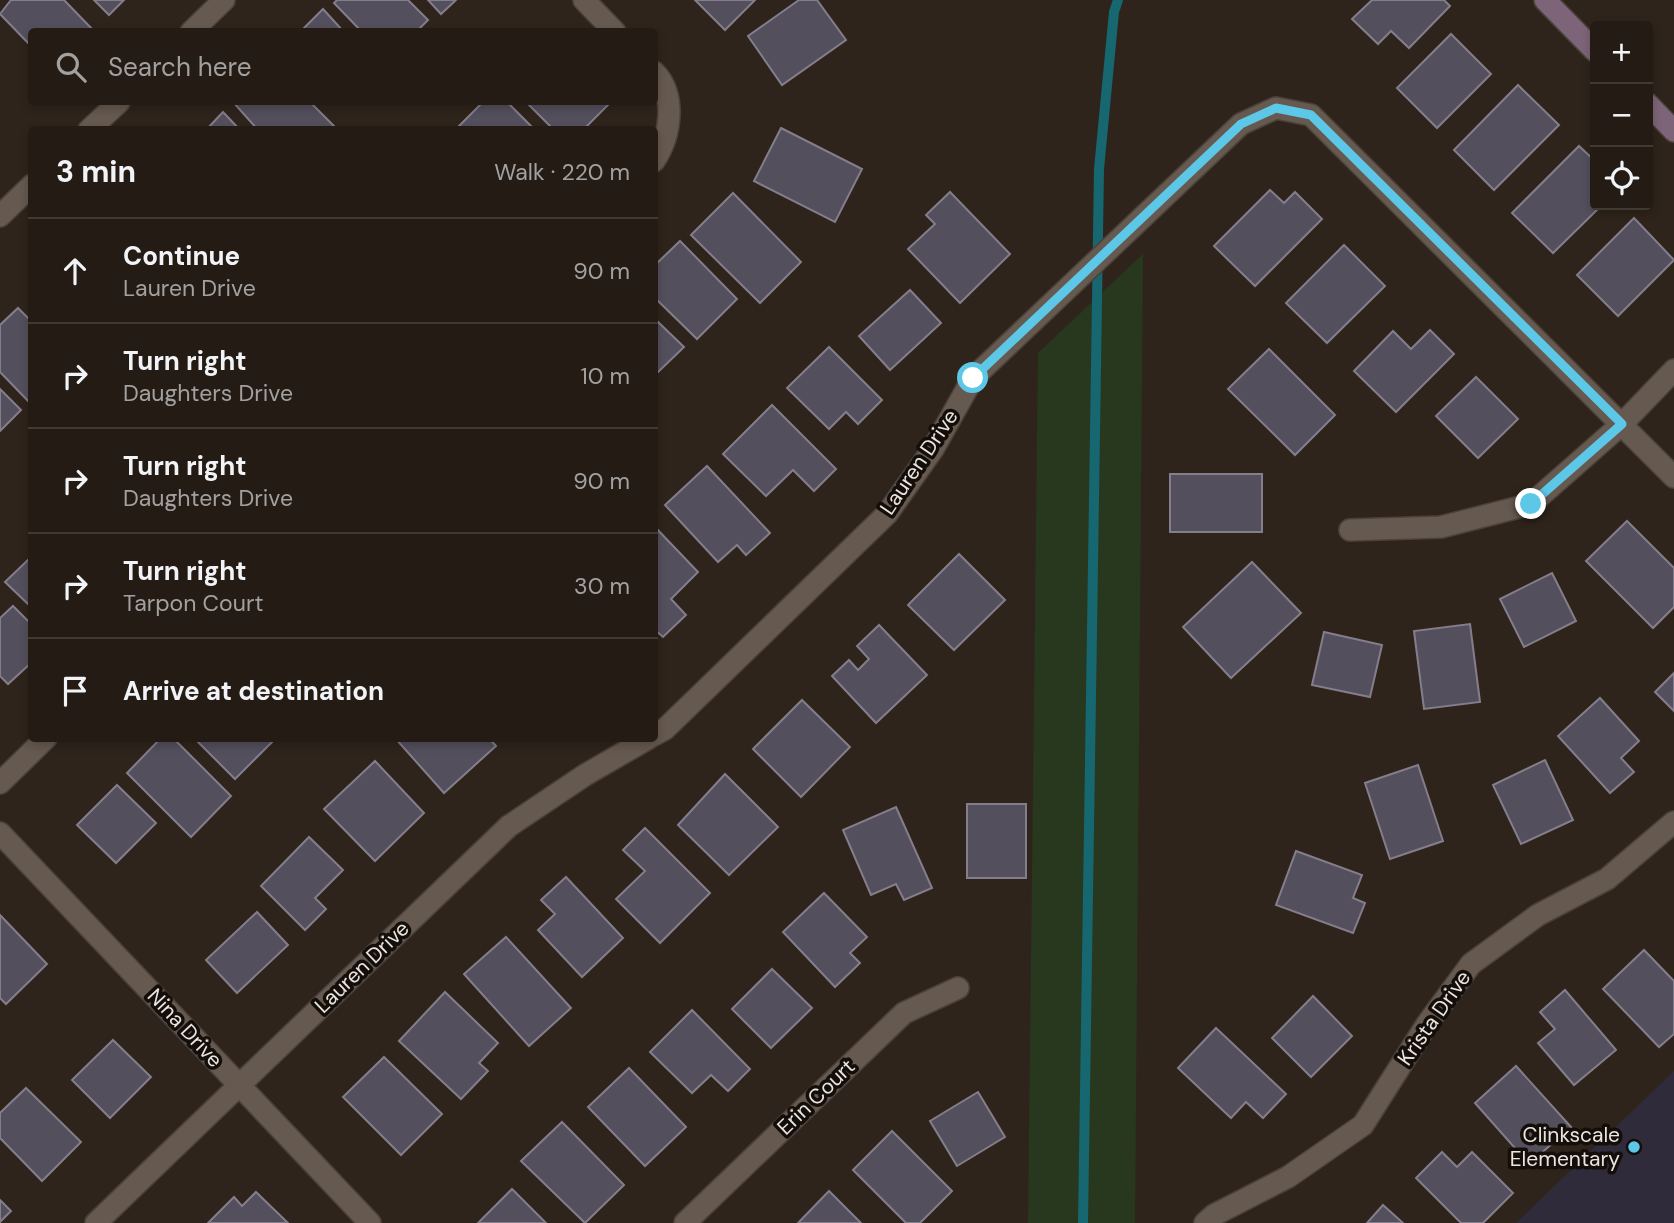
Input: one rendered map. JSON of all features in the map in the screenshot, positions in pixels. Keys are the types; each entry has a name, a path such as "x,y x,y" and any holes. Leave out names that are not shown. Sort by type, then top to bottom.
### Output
{"main road":[{"path":"1545,0 1590,46"},
{"path":"1653,109 1674,131"}],"street":[{"path":"195,28 224,0"},
{"path":"584,0 611,28"},
{"path":"658,76 663,80 671,117 658,151"},
{"path":"93,126 115,105"},
{"name":"Lauren Drive","path":"658,733 887,514 933,449 973,378 1241,124 1276,108 1311,115 1622,424"},
{"path":"0,216 28,189"},
{"path":"1350,530 1441,527 1531,504 1622,424 1674,370"},
{"path":"1622,424 1674,477"},
{"path":"0,783 42,742"},
{"name":"Lauren Drive","path":"96,1223 509,826 585,775 642,742"},
{"name":"Krista Drive","path":"1205,1223 1214,1215 1288,1177 1363,1125 1427,1024 1471,964 1538,915 1607,879 1674,822"},
{"name":"Nina Drive","path":"0,833 370,1223"},
{"name":"Erin Court","path":"685,1223 904,1013 958,988"}],"shaded area":[{"name":"Clinkscale Elementary","path":"1674,1071 1674,1223 1516,1223"}],"green space":[{"path":"1143,254 1135,1223 1028,1223 1038,353"}],"building":[{"path":"11,0 64,0 91,28 28,28 28,43 0,14"},
{"path":"94,0 124,0 109,15"},
{"path":"337,0 408,0 428,20 420,28 358,28 334,3"},
{"path":"428,0 456,0 441,14"},
{"path":"695,0 755,0 725,30"},
{"path":"799,0 817,0 846,40 782,85 748,36"},
{"path":"1372,0 1444,0 1450,6 1409,48 1391,31 1378,44 1352,19"},
{"path":"323,9 340,28 304,28"},
{"path":"1451,34 1491,74 1437,128 1397,88"},
{"path":"1518,85 1559,125 1494,190 1454,150"},
{"path":"236,105 313,105 334,126 254,126"},
{"path":"480,105 510,105 531,126 459,126"},
{"path":"529,105 608,105 587,126 550,126"},
{"path":"223,112 236,126 210,126"},
{"path":"781,128 862,169 835,222 754,181"},
{"path":"1579,146 1590,156 1590,210 1597,210 1553,253 1512,213"},
{"path":"1270,190 1284,203 1295,192 1322,219 1255,286 1214,246"},
{"path":"950,192 1010,254 960,303 908,249 935,224 926,215"},
{"path":"733,193 801,262 760,303 691,235"},
{"path":"1634,218 1674,260 1618,316 1577,275"},
{"path":"680,241 737,299 697,339 658,301 658,262"},
{"path":"1344,245 1385,286 1327,343 1286,303"},
{"path":"910,290 941,323 890,370 859,336"},
{"path":"18,308 28,318 28,401 0,372 0,325"},
{"path":"658,322 684,347 658,372"},
{"path":"1430,330 1454,354 1396,412 1354,371 1393,331 1411,349"},
{"path":"829,347 882,400 858,424 846,412 829,429 787,388"},
{"path":"1269,349 1335,415 1295,455 1228,389"},
{"path":"1476,377 1518,419 1478,458 1436,416"},
{"path":"0,389 21,410 0,431"},
{"path":"772,405 836,469 814,491 793,470 766,496 723,454"},
{"path":"707,466 770,533 746,555 737,545 718,562 665,505"},
{"path":"1170,474 1262,474 1262,532 1170,532"},
{"path":"1627,521 1674,568 1674,607 1653,628 1586,561"},
{"path":"658,530 698,572 671,599 686,615 663,637 658,633"},
{"path":"959,554 1005,600 954,650 908,605"},
{"path":"28,560 28,604 5,582"},
{"path":"1252,562 1301,613 1231,678 1183,627"},
{"path":"1552,573 1576,621 1524,647 1500,599"},
{"path":"13,606 28,621 28,666 8,684 0,676 0,618"},
{"path":"1470,624 1480,702 1424,709 1414,631"},
{"path":"879,625 927,675 876,723 832,676 849,660 858,670 869,659 857,646"},
{"path":"1324,632 1382,645 1370,697 1312,685"},
{"path":"1674,673 1674,711 1655,692"},
{"path":"1600,698 1639,741 1621,758 1634,772 1610,793 1558,736"},
{"path":"802,700 850,747 801,797 753,749"},
{"path":"157,742 177,742 231,796 191,837 127,773"},
{"path":"198,742 272,742 235,779"},
{"path":"399,742 492,742 496,746 444,793"},
{"path":"1545,760 1573,820 1521,844 1493,785"},
{"path":"375,761 424,813 375,861 324,809"},
{"path":"1418,765 1443,841 1390,859 1365,783"},
{"path":"725,774 778,827 729,875 678,825"},
{"path":"117,785 156,823 116,863 77,825"},
{"path":"967,804 1026,804 1026,878 967,878"},
{"path":"896,807 932,888 904,900 896,884 871,895 843,830"},
{"path":"645,828 710,893 660,943 616,899 645,871 623,850"},
{"path":"309,837 343,870 315,898 326,909 305,930 261,886"},
{"path":"1296,851 1362,875 1353,898 1365,903 1353,933 1276,905"},
{"path":"566,877 623,938 582,977 538,930 555,914 541,900"},
{"path":"824,893 867,937 850,953 860,963 835,987 783,932"},
{"path":"257,912 288,945 237,993 206,960"},
{"path":"0,915 47,964 6,1004 0,998"},
{"path":"506,937 571,1008 529,1046 464,974"},
{"path":"1644,950 1674,981 1674,1034 1659,1047 1603,989"},
{"path":"772,969 812,1008 771,1048 732,1009"},
{"path":"1565,990 1616,1050 1574,1085 1538,1043 1555,1029 1540,1012"},
{"path":"445,992 498,1043 479,1063 488,1071 461,1099 399,1041"},
{"path":"1313,996 1352,1036 1311,1077 1272,1038"},
{"path":"692,1010 750,1069 728,1091 711,1075 692,1093 650,1052"},
{"path":"1216,1028 1286,1094 1263,1118 1246,1102 1231,1118 1178,1068"},
{"path":"113,1040 151,1077 110,1118 72,1080"},
{"path":"384,1057 442,1114 401,1155 343,1097"},
{"path":"1516,1066 1571,1127 1529,1164 1475,1103"},
{"path":"629,1068 686,1127 645,1166 588,1107"},
{"path":"26,1088 81,1142 42,1181 0,1138 0,1113"},
{"path":"978,1092 1005,1137 957,1166 930,1121"},
{"path":"562,1122 624,1185 585,1223 521,1161"},
{"path":"892,1131 952,1191 920,1223 906,1223 853,1170"},
{"path":"1442,1152 1457,1167 1472,1152 1513,1193 1483,1223 1461,1223 1416,1178"},
{"path":"512,1189 546,1223 478,1223"},
{"path":"829,1191 861,1223 798,1223"},
{"path":"256,1192 288,1223 208,1223 234,1197 242,1206"},
{"path":"0,1200 11,1211 0,1222"},
{"path":"1383,1205 1403,1223 1367,1223"}],"waterway":[{"path":"1083,1223 1099,169 1114,12 1118,0"}],"place":[{"name":"Clinkscale Elementary","path":"1634,1147"}],"route":[{"path":"973,378 1241,124 1276,108 1311,115 1622,424 1531,504"}]}
